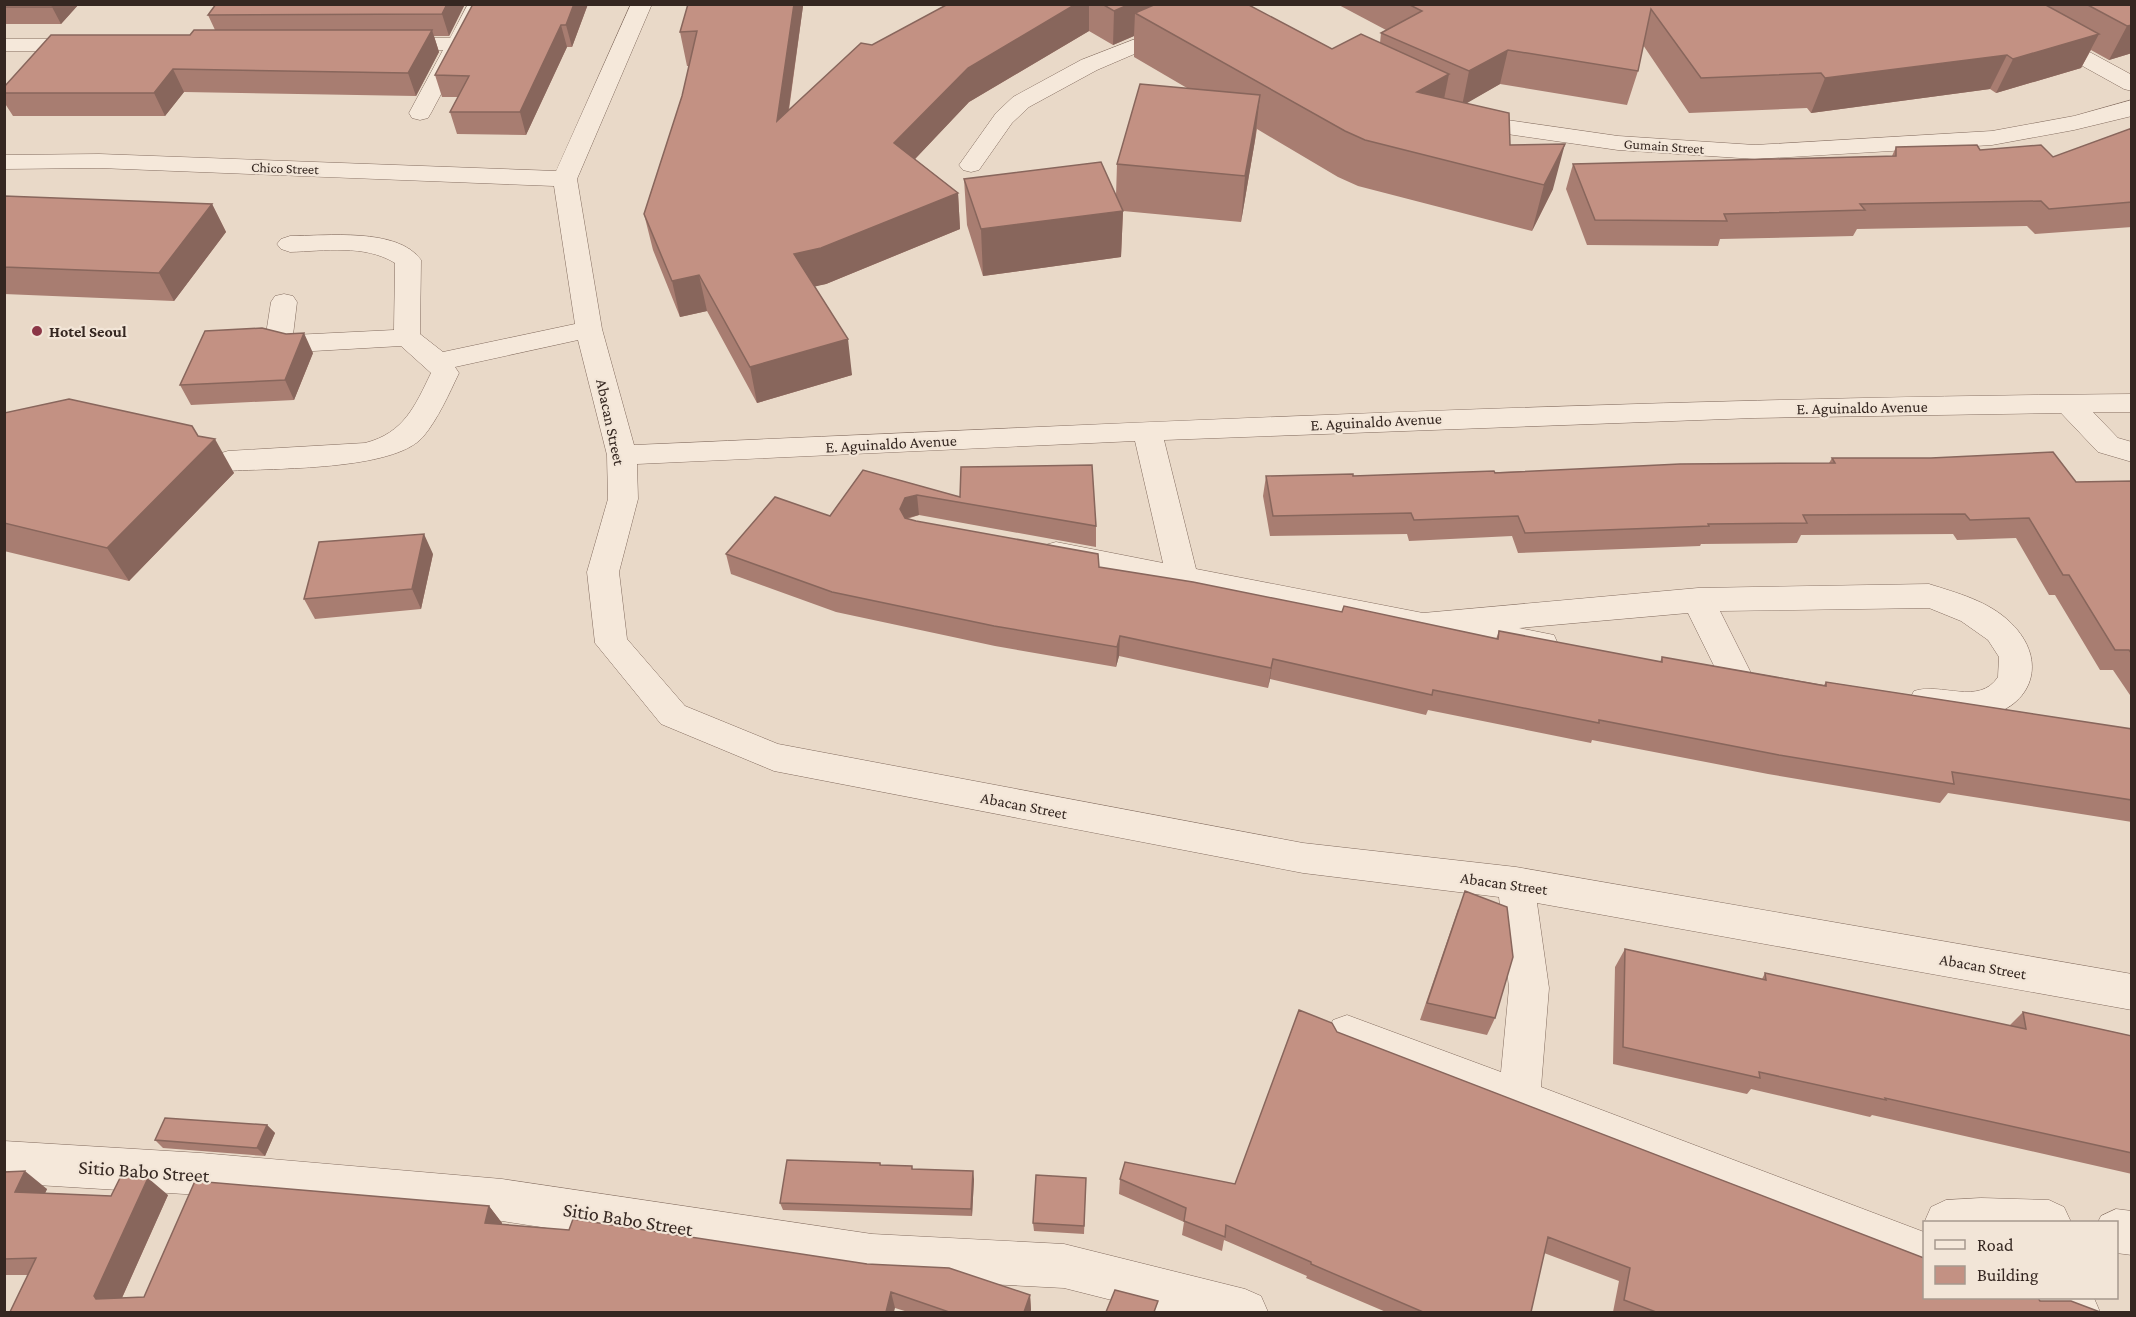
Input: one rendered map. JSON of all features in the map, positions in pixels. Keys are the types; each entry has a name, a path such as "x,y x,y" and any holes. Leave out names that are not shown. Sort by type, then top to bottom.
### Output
{"street":[{"path":"420,113 479,4"},
{"path":"564,179 642,4"},
{"path":"1985,4 2132,84"},
{"path":"971,165 1004,118 1021,102 1089,65 1195,21"},
{"path":"374,44 457,44"},
{"path":"4,45 106,45"},
{"name":"Gumain Street","path":"1446,111 1507,127 1618,144 1755,152 1992,138 2074,123 2132,107"},
{"name":"Chico Street","path":"4,162 99,161 564,179"},
{"name":"Abacan Street","path":"564,179 589,329 622,455 623,499 603,572 611,643 673,715 774,757 1303,858 1516,883 2132,992"},
{"path":"290,244 360,243 388,248 408,260 407,337"},
{"path":"228,461 365,453 391,446 411,430 431,402 445,373 438,362 407,337 296,344 284,341 279,334 284,302"},
{"path":"438,362 589,329"},
{"name":"E. Aguinaldo Avenue","path":"622,455 1506,415 2132,403"},
{"path":"2068,404 2108,445 2132,452"},
{"path":"1147,431 1182,576"},
{"path":"1034,549 1182,576 1423,625 1573,649"},
{"path":"1423,625 1698,600 1929,596 1954,603 1976,614 1996,629 2010,645 2017,663 2016,680 2006,693 1990,702 1967,705 1897,696"},
{"path":"1698,600 1735,675"},
{"path":"1700,670 1769,680"},
{"path":"1516,883 1529,988 1519,1098"},
{"path":"1347,1033 1923,1254"},
{"name":"Sitio Babo Street","path":"4,1162 201,1174 502,1200 872,1256 1064,1266 1245,1312"},
{"path":"182,1216 201,1174"},
{"path":"1964,1221 2015,1221"},
{"path":"1876,1236 1923,1227"},
{"path":"2041,1299 2077,1312"}],"building":[{"path":"4,4 54,4 52,7 4,7"},
{"path":"216,4 447,4 442,14 208,15"},
{"path":"473,4 574,4 566,25 561,25 520,112 450,112 469,76 435,75"},
{"path":"688,4 794,4 777,121 861,43 872,45 948,4 1076,4 968,68 894,143 958,193 821,248 794,254 848,339 750,367 699,275 672,281 644,214 682,96 697,31 680,32"},
{"path":"1102,4 1130,4 1114,11"},
{"path":"1156,4 1247,4 1332,49 1361,34 1449,74 1417,92 1509,113 1510,145 1565,144 1544,185 1365,140 1135,13"},
{"path":"1408,4 2044,4 2099,34 2013,59 2007,55 1825,78 1821,73 1701,78 1651,9 1638,71 1508,50 1469,71 1381,33 1422,11"},
{"path":"2086,4 2132,4 2132,25 2127,26"},
{"path":"194,30 432,30 408,73 173,69 154,93 4,93 4,87 51,35 190,35"},
{"path":"1140,84 1260,95 1245,176 1117,164"},
{"path":"2132,128 2132,202 2049,209 2041,201 1860,204 1865,210 1724,214 1727,221 1595,220 1573,164 1896,156 1896,147 1977,145 1980,150 2041,145 2053,157"},
{"path":"1101,162 1123,211 981,229 964,179"},
{"path":"4,196 212,204 159,273 4,267"},
{"path":"262,328 286,334 304,333 285,380 180,385 205,331"},
{"path":"69,399 192,426 198,436 215,439 107,548 4,523 4,413"},
{"path":"2053,452 2076,482 2132,481 2132,654 2129,650 2115,650 2069,575 2063,575 2029,518 1970,520 1965,514 1803,515 1807,523 1708,524 1709,526 1525,533 1518,516 1414,520 1411,513 1273,516 1266,476 1353,474 1353,476 1494,471 1495,473 1680,464 1835,463 1832,458 1931,458"},
{"path":"1092,465 1096,526 917,495 905,498 900,509 905,518 916,521 1098,554 1099,567 1193,582 1342,612 1344,606 1498,639 1499,631 1662,662 1662,657 1826,686 1826,682 2132,729 2132,800 1952,772 1954,784 1779,755 1599,720 1599,723 1433,690 1432,695 1273,659 1271,668 1120,636 1117,647 994,626 832,592 726,554 775,497 830,516 863,470 960,497 961,467"},
{"path":"424,534 412,589 304,599 319,542"},
{"path":"1465,891 1507,907 1513,957 1495,1018 1427,1003"},
{"path":"1625,949 1766,980 1765,973 2026,1029 2023,1012 2132,1036 2132,1153 1885,1098 1886,1100 1759,1072 1760,1078 1623,1047"},
{"path":"1299,1010 1332,1023 1337,1032 1923,1258 1923,1299 2071,1301 2100,1312 1656,1312 1624,1300 1630,1268 1548,1237 1531,1312 1423,1312 1226,1225 1225,1237 1184,1221 1186,1208 1120,1179 1125,1162 1235,1184"},
{"path":"165,1118 267,1125 257,1148 155,1140"},
{"path":"787,1160 880,1163 880,1165 912,1166 912,1169 973,1171 971,1209 780,1203"},
{"path":"25,1171 15,1192 111,1196 121,1176 148,1178 94,1296 96,1299 144,1297 195,1181 489,1206 485,1223 569,1230 573,1219 867,1264 949,1268 1030,1295 1024,1312 949,1312 891,1292 886,1312 10,1312 36,1258 4,1259 4,1172"},
{"path":"1036,1175 1086,1178 1084,1226 1033,1223"},
{"path":"1115,1290 1158,1301 1154,1312 1106,1312"}],"place":[{"name":"Hotel Seoul","path":"37,331"}]}
